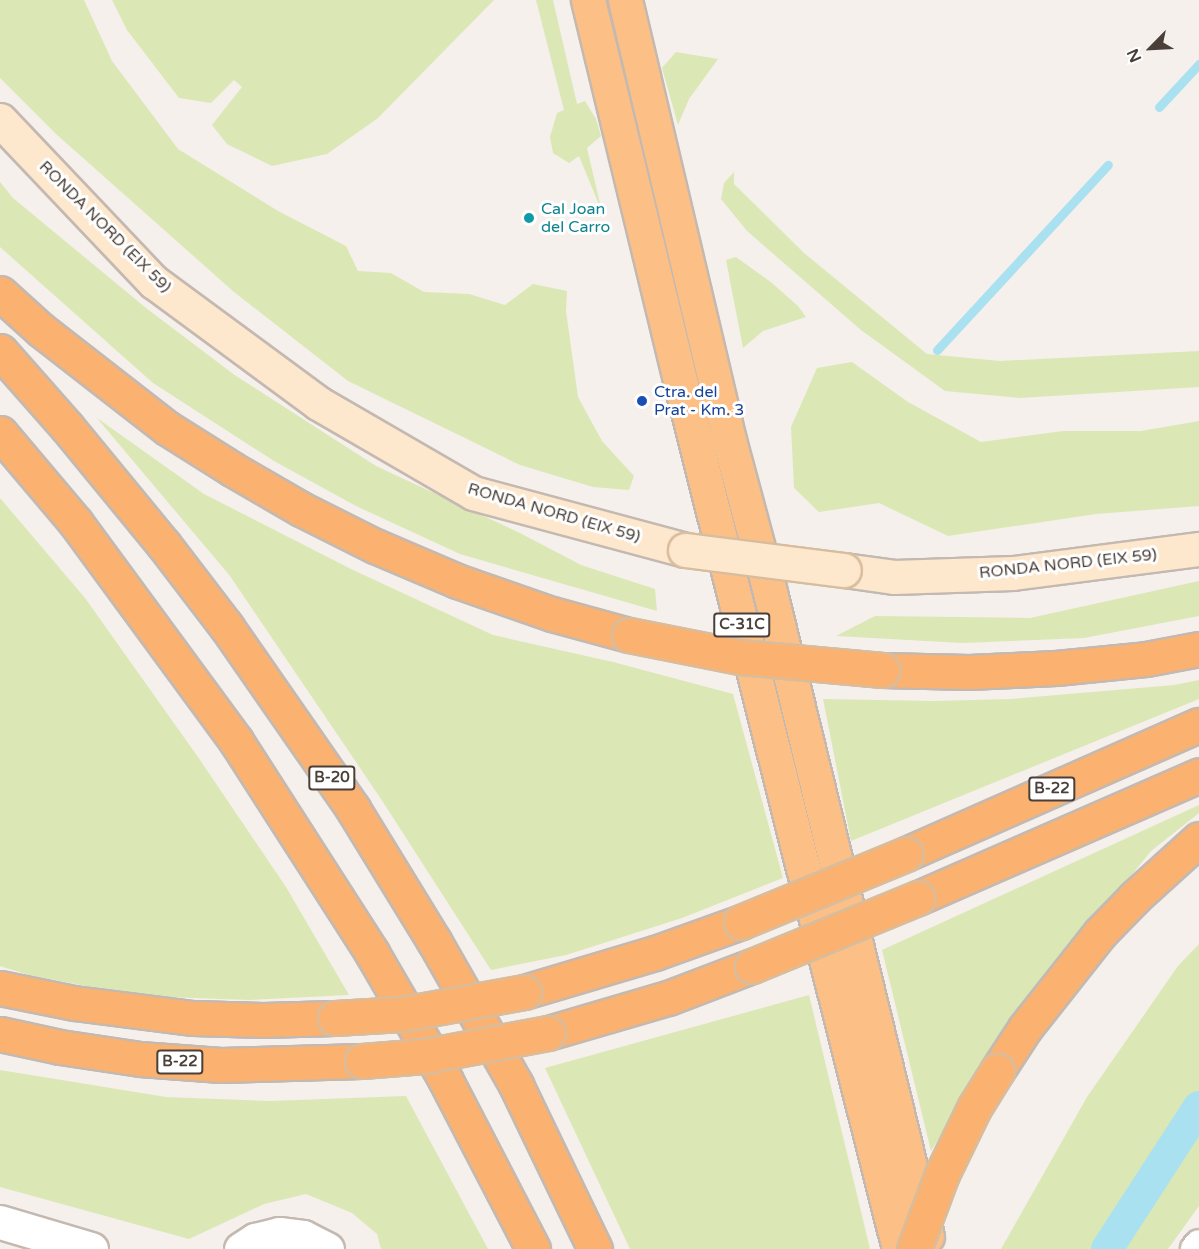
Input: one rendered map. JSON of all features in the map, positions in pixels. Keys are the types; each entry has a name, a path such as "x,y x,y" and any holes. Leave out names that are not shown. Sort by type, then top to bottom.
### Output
{"highway":[{"name":"C-31C","path":"588,0 681,384 899,1249"},
{"name":"C-31C","path":"625,0 729,440 770,592 931,1249"},
{"path":"0,293 49,337 167,428 232,469 375,546 457,581 552,614 629,635 740,657 882,670 969,672 1056,668 1146,658 1199,649"},
{"name":"B-20","path":"0,351 67,426 164,545 245,653 353,809 434,941 516,1085 596,1249"},
{"path":"0,434 76,523 236,741 372,953 445,1079 533,1249"},
{"name":"B-22","path":"0,988 74,1003 193,1018 263,1020 402,1014 524,992 655,953 741,922 906,854 1199,725"},
{"name":"B-22","path":"0,1034 60,1047 128,1057 221,1065 362,1061 425,1056 548,1033 668,998 752,966 918,898 1199,774"},
{"path":"914,1249 942,1174 974,1108 1044,1002 1100,933 1135,897 1199,839"}],"main road":[{"name":"RONDA NORD (EIX 59)","path":"0,120 154,282 318,403 473,492 685,550 894,577 1013,573 1199,549"}],"street":[{"path":"0,1222 91,1249"},
{"path":"241,1249 267,1236 292,1234 309,1239 327,1249"},
{"path":"1195,1249 1199,1244"}],"green space":[{"path":"0,0 84,0 112,61 178,149 278,211 346,246 358,271 391,273 424,292 469,294 505,305 533,284 567,291 566,311 578,397 602,441 634,476 629,490 593,487 520,465 348,381 234,292 56,134 0,78"},
{"path":"112,0 494,0 378,118 327,154 272,166 227,144 212,125 242,87 234,80 211,103 179,98 127,30"},
{"path":"536,0 553,0 577,104 585,101 596,119 601,136 587,148 602,212 579,156 569,163 553,153 550,137 557,113 564,110"},
{"path":"676,52 718,59 689,99 678,125 662,68"},
{"path":"734,172 734,184 804,253 927,354 1000,361 1199,351 1199,387 1020,398 945,391 861,330 747,231 721,199 724,183"},
{"path":"0,182 13,198 146,308 236,376 376,466 520,533 581,565 655,589 657,611 460,554 356,506 274,461 153,383 0,247"},
{"path":"736,257 772,283 798,306 806,317 763,331 743,348 726,260"},
{"path":"852,362 908,402 981,442 1063,431 1141,431 1199,421 1199,506 1096,514 948,536 879,503 819,512 794,488 791,427 817,368"},
{"path":"97,418 204,494 351,569 493,635 613,662 733,694 783,878 682,918 566,955 491,970 381,799 230,576"},
{"path":"0,498 85,598 198,757 286,887 349,995 250,1000 137,996 29,975 0,966"},
{"path":"1199,581 1199,616 1084,638 962,643 836,636 875,616 1030,618"},
{"path":"1199,680 1199,699 851,841 823,699 934,701 1011,699 1174,685"},
{"path":"1199,805 1199,813 1151,851 1009,1026 931,1151 882,950"},
{"path":"1199,944 1199,1206 1168,1249 1001,1249 1087,1097 1178,966"},
{"path":"809,995 870,1249 630,1249 545,1068"},
{"path":"0,1070 166,1097 270,1101 406,1096 488,1249 381,1249 377,1234 352,1213 306,1194 264,1204 189,1239 0,1187"}],"waterway":[{"path":"1159,107 1199,64"},
{"path":"937,350 1108,165"},
{"path":"1107,1249 1199,1107"}],"place":[{"name":"Cal Joan del Carro","path":"529,218"},
{"name":"Ctra. del Prat - Km. 3","path":"642,401"}]}
